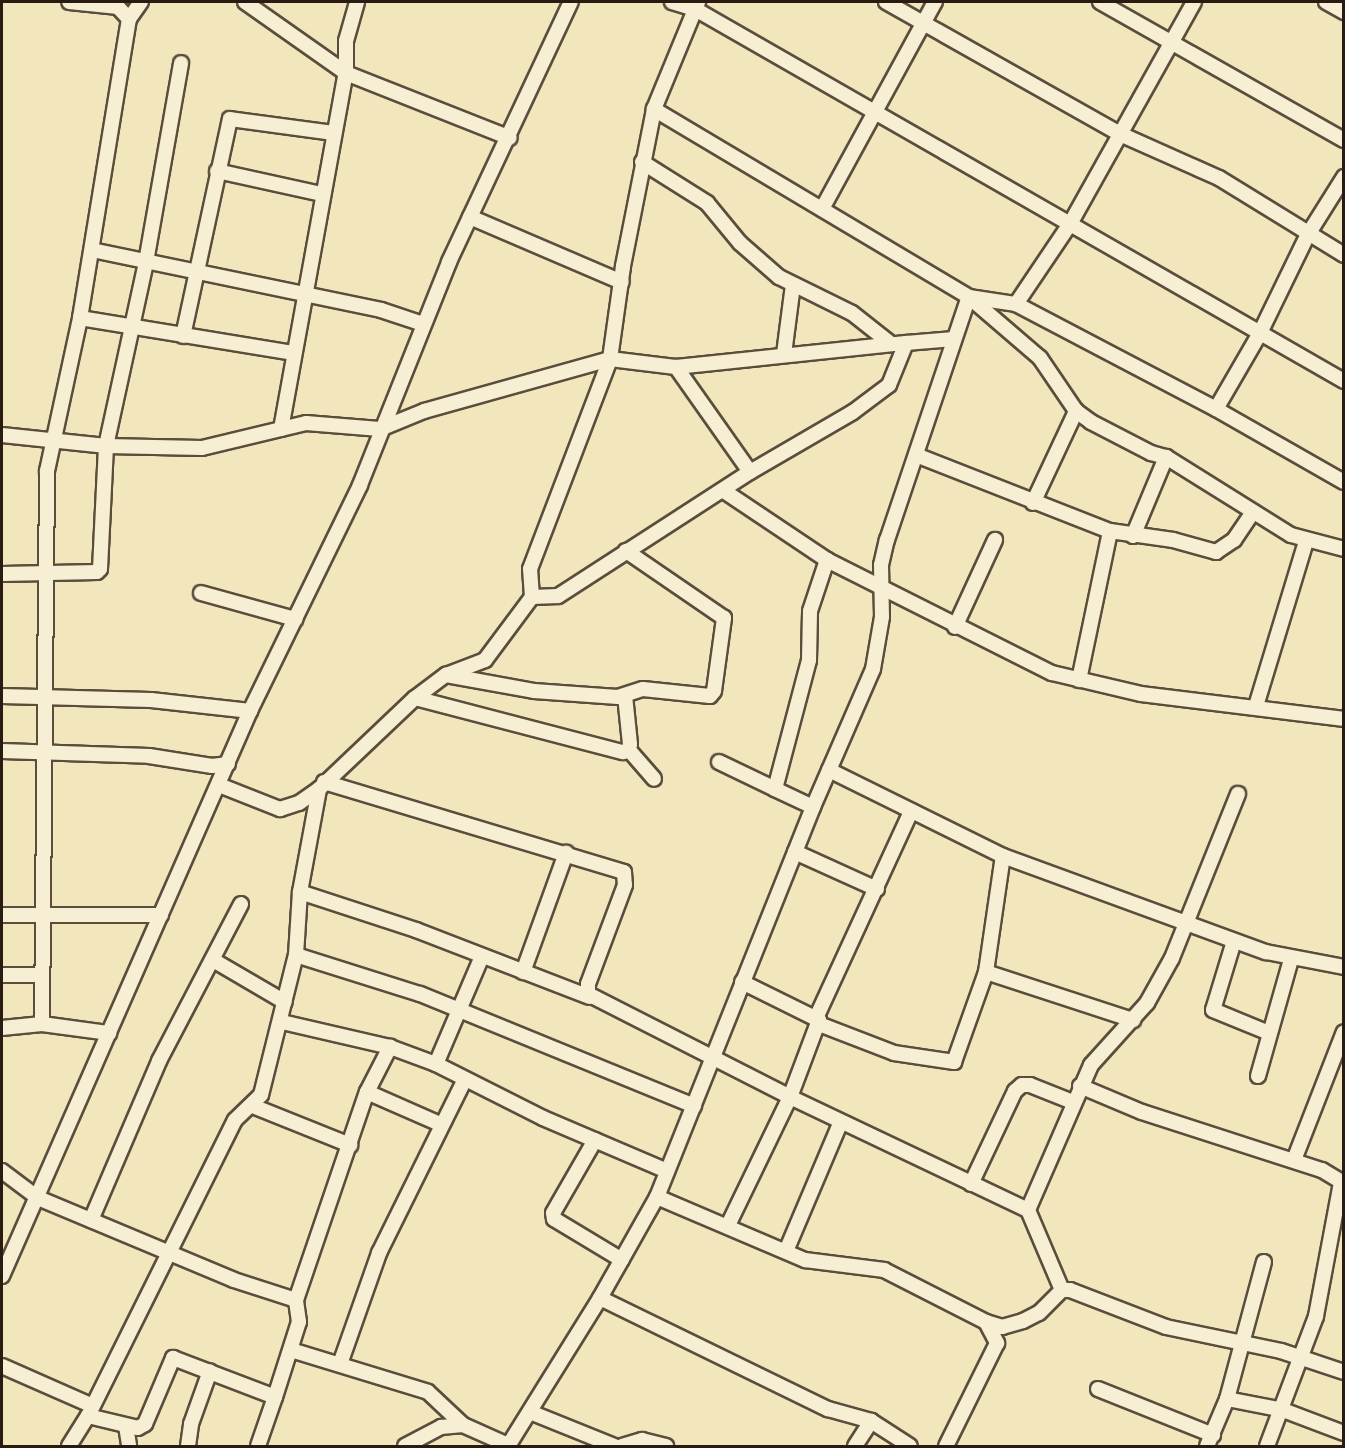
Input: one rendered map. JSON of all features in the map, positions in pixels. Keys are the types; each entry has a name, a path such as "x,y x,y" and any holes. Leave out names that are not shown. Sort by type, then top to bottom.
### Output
{"street":[{"path":"69,2 118,7 129,19"},
{"path":"42,1024 44,751 47,695 47,471 80,318 129,19 141,2"},
{"path":"244,2 346,73 510,138"},
{"path":"281,429 303,294 346,73 346,41 357,2"},
{"path":"2,1276 250,711 360,485 423,324 470,217 510,138 571,2"},
{"path":"672,2 696,5 874,112 1344,381"},
{"path":"886,2 1120,134 1218,178 1307,236 1344,255"},
{"path":"822,209 935,2"},
{"path":"1100,2 1344,140"},
{"path":"1016,304 1070,224 1194,2"},
{"path":"1326,2 1344,12"},
{"path":"219,784 280,809 290,808 321,786 416,698 446,675 485,660 532,597 530,569 610,359 642,162 654,109 696,5"},
{"path":"2,574 97,572 100,569 106,446 146,262 181,63"},
{"path":"654,109 969,297 1040,358 1076,411 1132,444 1166,457 1253,512 1305,541 1344,549"},
{"path":"183,336 217,171 233,116 334,133"},
{"path":"642,162 707,203 740,243 793,285 852,313 890,343"},
{"path":"217,171 322,194"},
{"path":"1216,409 1260,333 1307,236 1344,177"},
{"path":"470,217 622,282"},
{"path":"92,250 303,294 423,324"},
{"path":"784,354 793,285"},
{"path":"969,297 1016,304 1216,409 1344,482"},
{"path":"291,1350 428,1392 463,1425 508,1446 530,1412 600,1298 657,1197 813,807 873,669 882,618 879,588 887,540 969,297"},
{"path":"80,318 294,353"},
{"path":"2,435 106,446 202,448 281,429 326,423 380,429 424,411 610,359 676,367 890,343 954,339"},
{"path":"532,597 558,596 724,491 750,472 882,392 889,385 906,343"},
{"path":"676,367 750,472"},
{"path":"1033,503 1076,411"},
{"path":"916,455 1033,503 1110,531 1132,536 1173,540 1216,552 1234,540 1253,512"},
{"path":"1132,536 1166,457"},
{"path":"724,491 827,560 955,627 1052,673 1141,694 1256,706 1344,719"},
{"path":"1079,680 1110,531"},
{"path":"955,627 994,540"},
{"path":"1256,706 1305,541"},
{"path":"446,675 534,691 625,696 643,689 710,696 724,624 719,613 626,551"},
{"path":"775,789 809,660 810,611 827,560"},
{"path":"201,593 296,619"},
{"path":"2,696 47,695 151,700 250,711"},
{"path":"625,696 629,750 654,779"},
{"path":"416,698 623,752 629,750"},
{"path":"2,751 149,756 212,766 228,764"},
{"path":"719,762 813,807"},
{"path":"829,770 1003,856 1187,924 1291,959 1344,967"},
{"path":"321,786 618,868 626,878 588,984 590,997"},
{"path":"69,1446 90,1411 166,1253 235,1120 253,1106 261,1095 282,1022 296,955 300,892 321,786"},
{"path":"1028,1210 1091,1065 1147,1003 1187,924 1238,794"},
{"path":"728,1225 790,1097 818,1021 911,811"},
{"path":"795,852 877,889"},
{"path":"523,972 566,854"},
{"path":"742,982 818,1021 894,1053 954,1062 986,972 1003,856"},
{"path":"300,892 590,997 840,1124 1028,1210 1062,1290 1166,1327 1240,1344 1263,1346 1344,1372"},
{"path":"91,1220 159,1061 241,904"},
{"path":"2,915 43,913 161,915"},
{"path":"1234,940 1213,1010 1269,1033"},
{"path":"296,955 460,1010 694,1106"},
{"path":"436,1064 482,956"},
{"path":"1258,1076 1291,959"},
{"path":"213,960 285,1002"},
{"path":"986,972 1133,1020"},
{"path":"2,975 42,975"},
{"path":"282,1022 390,1047 436,1064 595,1140 667,1171"},
{"path":"2,1028 42,1024 109,1033"},
{"path":"1294,1160 1344,1032"},
{"path":"258,1446 291,1350 298,1322 296,1299 350,1145 366,1092 390,1047"},
{"path":"340,1364 379,1253 440,1124 465,1079"},
{"path":"971,1184 1015,1091 1022,1085 1030,1085 1073,1102"},
{"path":"1080,1086 1142,1112 1294,1160 1342,1182 1326,1248 1322,1295 1303,1358 1267,1446"},
{"path":"366,1092 440,1124"},
{"path":"253,1106 350,1145"},
{"path":"786,1251 840,1124"},
{"path":"595,1140 553,1213 554,1219 622,1260"},
{"path":"2,1171 38,1198 166,1253 296,1299"},
{"path":"657,1197 728,1225 805,1260 884,1270 986,1322 1002,1327 1023,1321 1039,1313 1062,1290"},
{"path":"1098,1389 1210,1441 1227,1399 1264,1262"},
{"path":"600,1298 828,1409 871,1420 910,1446"},
{"path":"946,1446 997,1343 986,1322"},
{"path":"2,1366 90,1411 126,1426 138,1428 145,1424 173,1358 275,1397"},
{"path":"188,1446 191,1424 210,1371"},
{"path":"1227,1399 1283,1410 1344,1433"},
{"path":"530,1412 614,1446"},
{"path":"855,1446 871,1420"},
{"path":"405,1446 441,1427 463,1425"},
{"path":"126,1426 129,1446"},
{"path":"622,1446 635,1444 642,1440 666,1446"}]}
